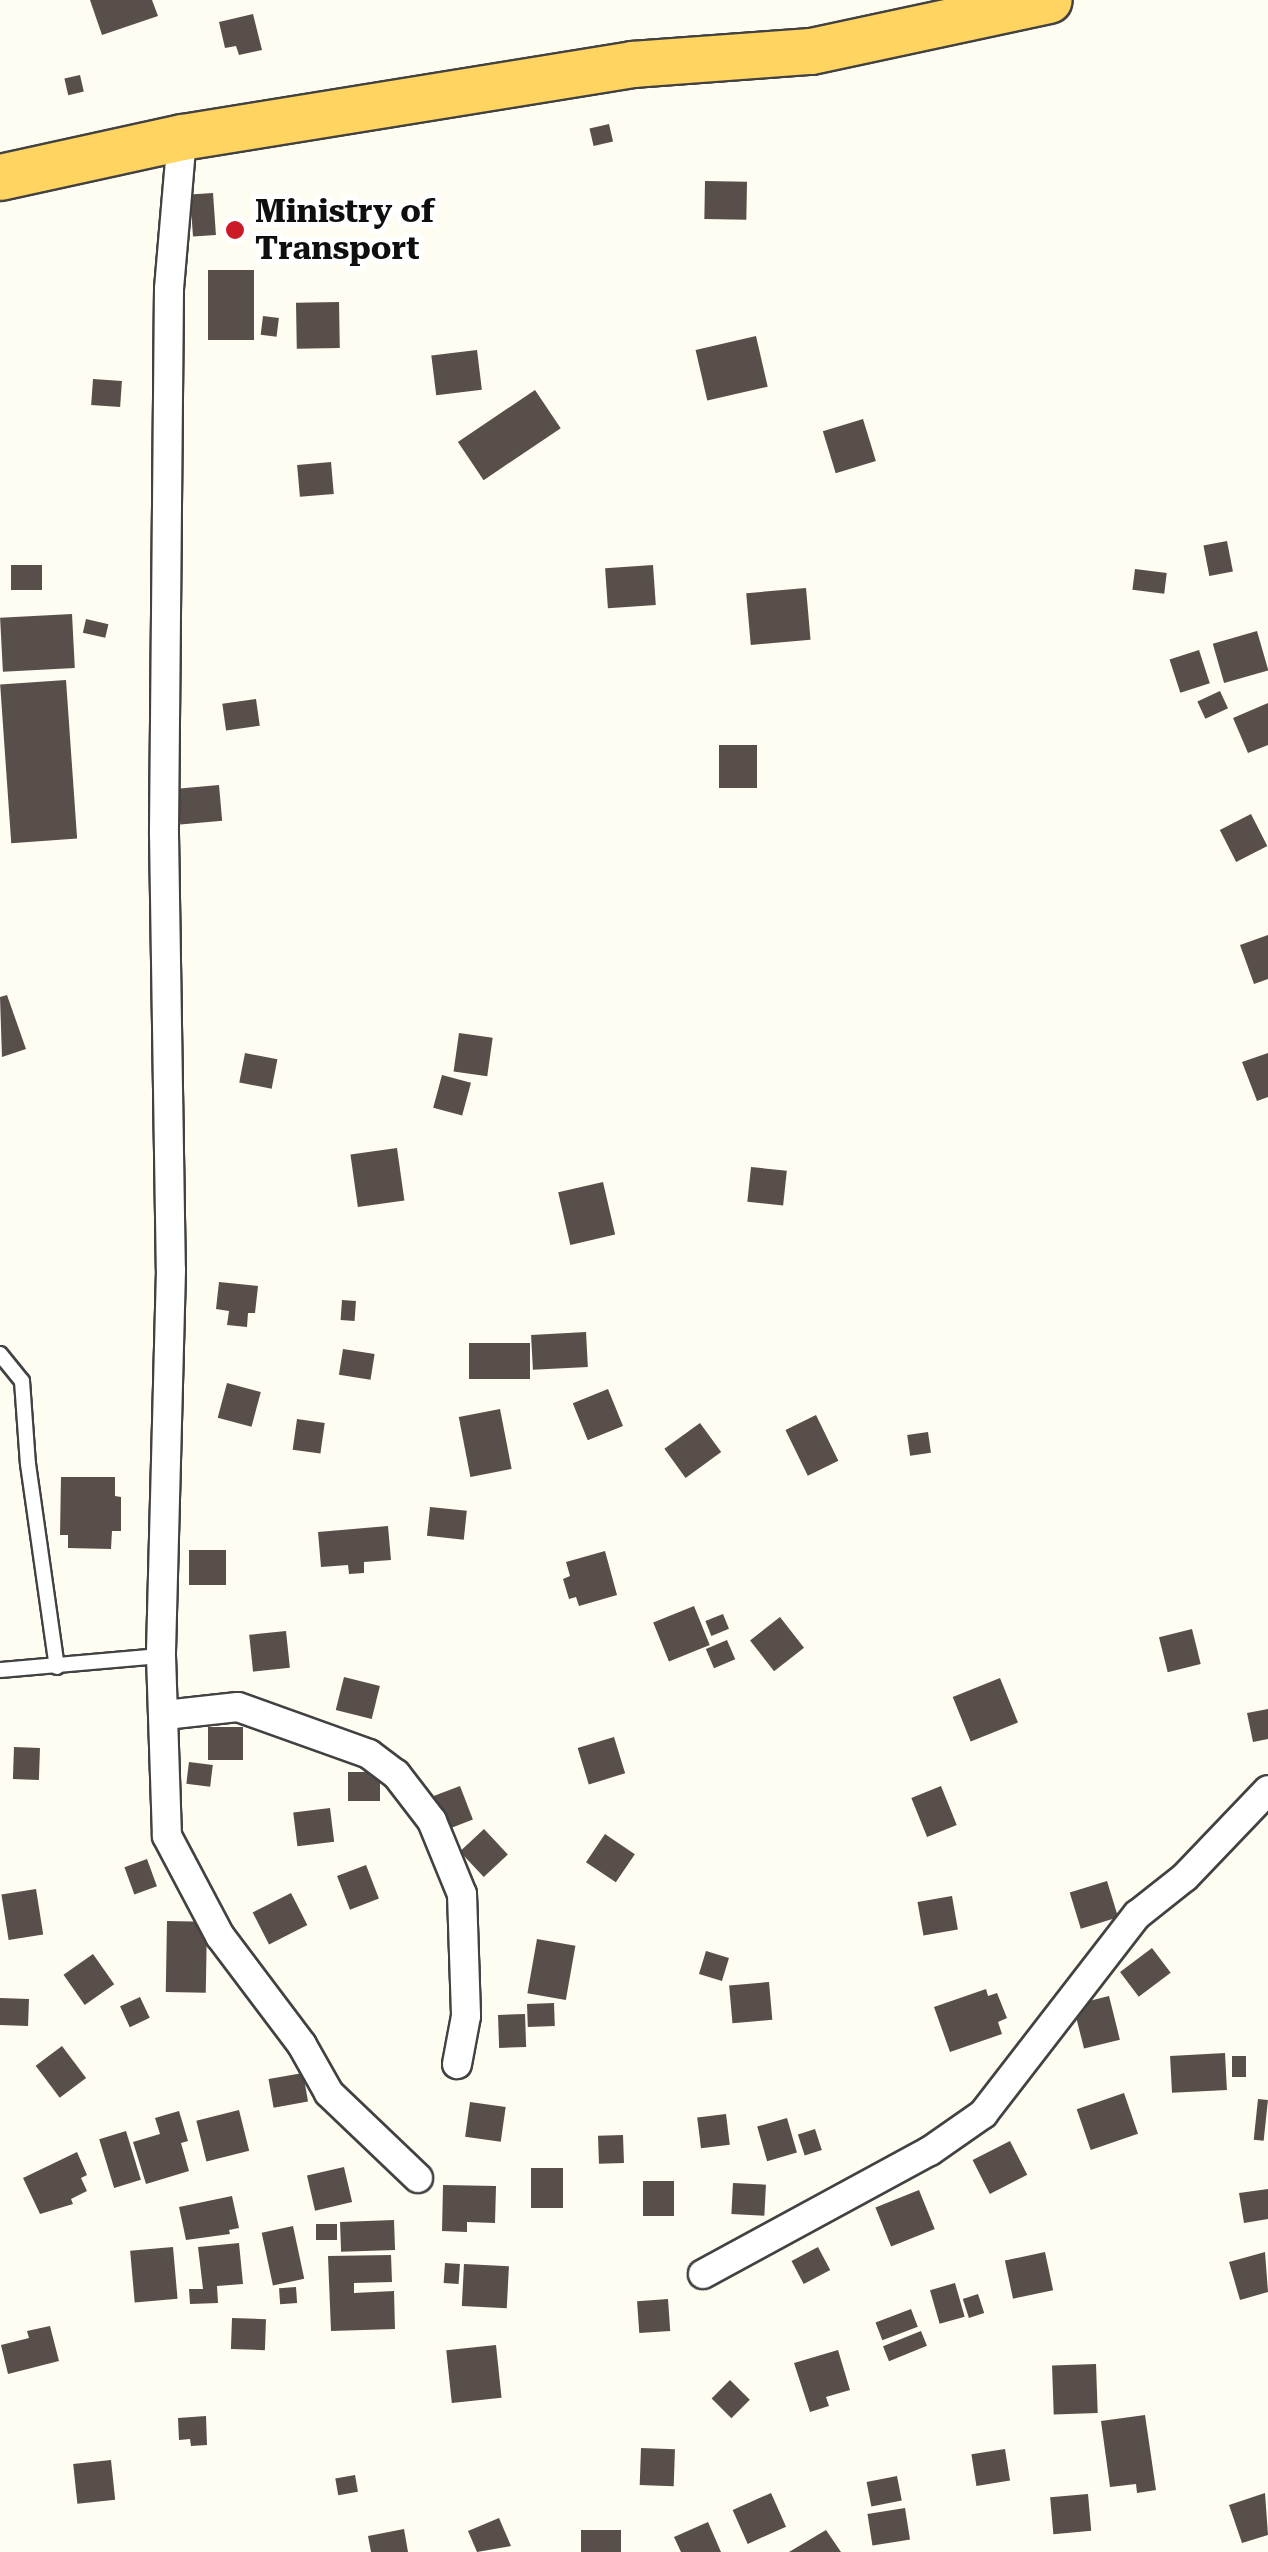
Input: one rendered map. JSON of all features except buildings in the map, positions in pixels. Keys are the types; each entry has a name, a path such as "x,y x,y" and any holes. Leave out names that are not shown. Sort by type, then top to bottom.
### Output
{"main road":[{"path":"0,176 182,136 632,64 811,50 1048,0"}],"street":[{"path":"182,136 168,289 164,834 170,1270 160,1656 167,1836 220,1936 302,2046 328,2093 418,2178"},
{"path":"165,1715 238,1706 369,1754 396,1774 432,1821 462,1894 466,2016 456,2064"},
{"path":"703,2274 930,2151 983,2114 1138,1915 1185,1877 1268,1790"}],"lane":[{"path":"0,1354 22,1381 28,1464 57,1667"},
{"path":"0,1670 160,1656"}],"place":[{"name":"Ministry of Transport","path":"235,230"}]}
